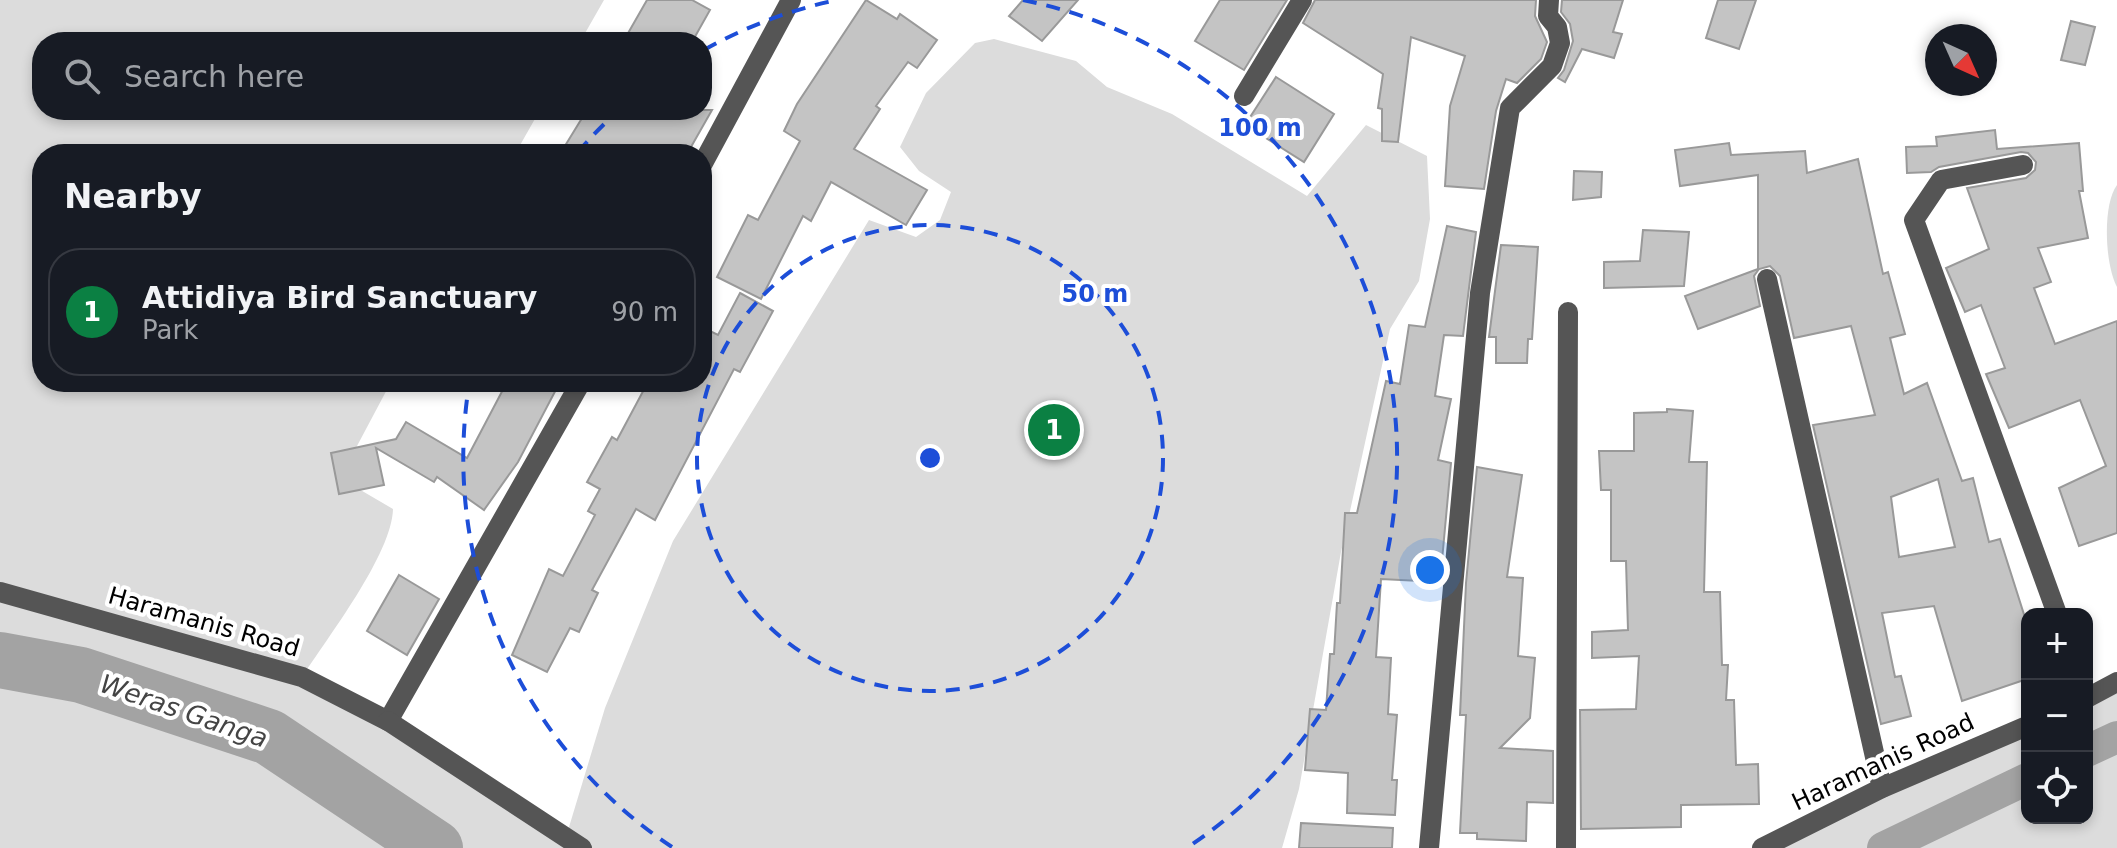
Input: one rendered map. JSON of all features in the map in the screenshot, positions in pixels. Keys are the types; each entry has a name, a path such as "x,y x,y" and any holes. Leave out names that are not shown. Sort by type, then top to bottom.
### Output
{"street":[{"path":"712,146 791,0"},
{"path":"1244,96 1302,0"},
{"path":"1429,848 1480,293 1510,108 1552,66 1560,43 1557,27 1548,16 1549,0"},
{"path":"2023,165 1941,180 1914,220 2055,608"},
{"path":"1767,279 1882,788"},
{"path":"1566,848 1568,312"},
{"path":"388,721 575,392"},
{"name":"Haramanis Road","path":"0,592 302,677 388,721 582,848"},
{"path":"2093,694 2117,682"},
{"name":"Haramanis Road","path":"1762,848 1882,788 2021,729"}],"shaded area":[{"path":"0,0 604,0 586,32 32,32 32,120 534,120 521,144 32,144 32,392 386,392 340,478 393,509 390,527 382,549 357,595 302,677 566,837 605,708 673,541 869,220 916,237 940,220 951,192 919,171 900,147 926,93 975,43 994,39 1076,61 1107,87 1172,114 1307,196 1366,125 1427,156 1430,219 1419,281 1390,329 1341,552 1299,789 1282,848 0,848"},
{"path":"2117,185 2117,287 2110,265 2107,220"},
{"path":"2117,682 2117,848 1762,848 2021,729 2021,824 2093,824 2093,695"}],"building":[{"path":"647,0 692,0 710,10 698,32 629,32"},
{"path":"866,0 897,19 900,14 937,40 917,68 908,62 876,106 880,109 854,149 927,190 906,225 831,182 811,221 803,216 761,299 717,277 748,215 758,220 800,141 784,131 797,104"},
{"path":"1023,0 1078,0 1042,41 1009,16"},
{"path":"1220,0 1287,0 1244,70 1195,41"},
{"path":"1315,0 1536,0 1535,16 1547,42 1541,59 1517,83 1506,79 1496,111 1484,189 1445,186 1450,106 1465,56 1411,37 1398,142 1382,141 1382,109 1378,108 1383,74 1303,23"},
{"path":"1562,0 1623,0 1613,32 1622,34 1614,58 1582,49 1565,82 1558,78 1564,70 1573,41 1570,24 1561,12"},
{"path":"1718,0 1756,0 1739,49 1706,38"},
{"path":"2071,21 2095,27 2085,65 2061,60"},
{"path":"1276,77 1334,114 1304,162 1245,125"},
{"path":"581,120 706,120 693,144 566,144"},
{"path":"1995,130 1997,149 2079,143 2083,191 2079,191 2088,238 2038,248 2051,282 2034,288 2055,344 2117,321 2117,533 2079,546 2059,488 2106,466 2080,400 2009,428 1986,374 2005,368 1981,305 1965,312 1946,268 1989,249 1967,188 2026,178 2035,170 2036,162 2028,153 2021,152 1939,167 1931,172 1907,173 1906,147 1937,146 1936,137"},
{"path":"1729,143 1731,155 1805,151 1807,173 1858,159 1883,274 1888,272 1905,334 1890,338 1904,394 1927,383 1962,481 1973,478 1989,542 2000,539 2022,608 2021,681 1962,701 1934,606 1882,613 1895,677 1901,676 1911,716 1881,724 1813,425 1875,415 1851,326 1794,338 1780,276 1770,266 1759,269 1754,276 1760,306 1698,329 1685,296 1758,269 1758,175 1680,186 1675,150","holes":["1938,479 1955,547 1899,557 1891,497"]},
{"path":"1574,171 1602,172 1601,197 1573,200"},
{"path":"1447,226 1476,232 1463,336 1444,335 1435,396 1451,399 1438,460 1451,463 1440,582 1381,579 1376,657 1391,658 1388,714 1397,715 1392,780 1397,780 1395,815 1347,813 1348,773 1305,770 1310,709 1326,710 1330,654 1334,654 1337,603 1340,603 1345,513 1357,513 1386,381 1400,384 1409,325 1425,327"},
{"path":"1643,230 1689,232 1684,286 1604,288 1604,262 1640,261"},
{"path":"1501,245 1538,247 1532,339 1528,339 1527,363 1496,363 1496,337 1489,337"},
{"path":"740,293 773,311 740,372 734,369 655,520 636,509 592,590 598,593 579,632 570,628 547,672 512,655 549,569 563,576 595,515 588,511 600,489 587,482 612,437 617,440 643,392 712,392 712,332 718,335"},
{"path":"502,392 555,392 518,462 484,510 437,477 434,482 376,448 384,485 339,494 331,453 396,439 406,422 467,458"},
{"path":"1667,409 1693,411 1689,462 1707,462 1704,592 1720,592 1722,665 1728,665 1726,700 1734,700 1736,765 1758,764 1759,804 1681,805 1681,827 1581,829 1580,710 1636,709 1639,656 1592,658 1592,632 1628,630 1626,561 1611,561 1611,490 1601,490 1599,451 1634,451 1634,413 1667,412"},
{"path":"1477,467 1522,475 1507,577 1523,578 1518,656 1535,658 1530,718 1500,748 1553,751 1553,803 1527,802 1526,841 1477,839 1477,833 1460,833 1466,715 1460,715 1466,583"},
{"path":"399,575 439,599 407,655 367,631"},
{"path":"1301,823 1393,828 1392,848 1299,848"}],"waterway":[{"name":"Weras Ganga","path":"0,660 81,675 269,737 435,848"},
{"path":"2093,748 2117,737"},
{"path":"1883,848 2021,782"}],"place":[{"name":"Attidiya Bird Sanctuary","path":"1054,430"}]}
